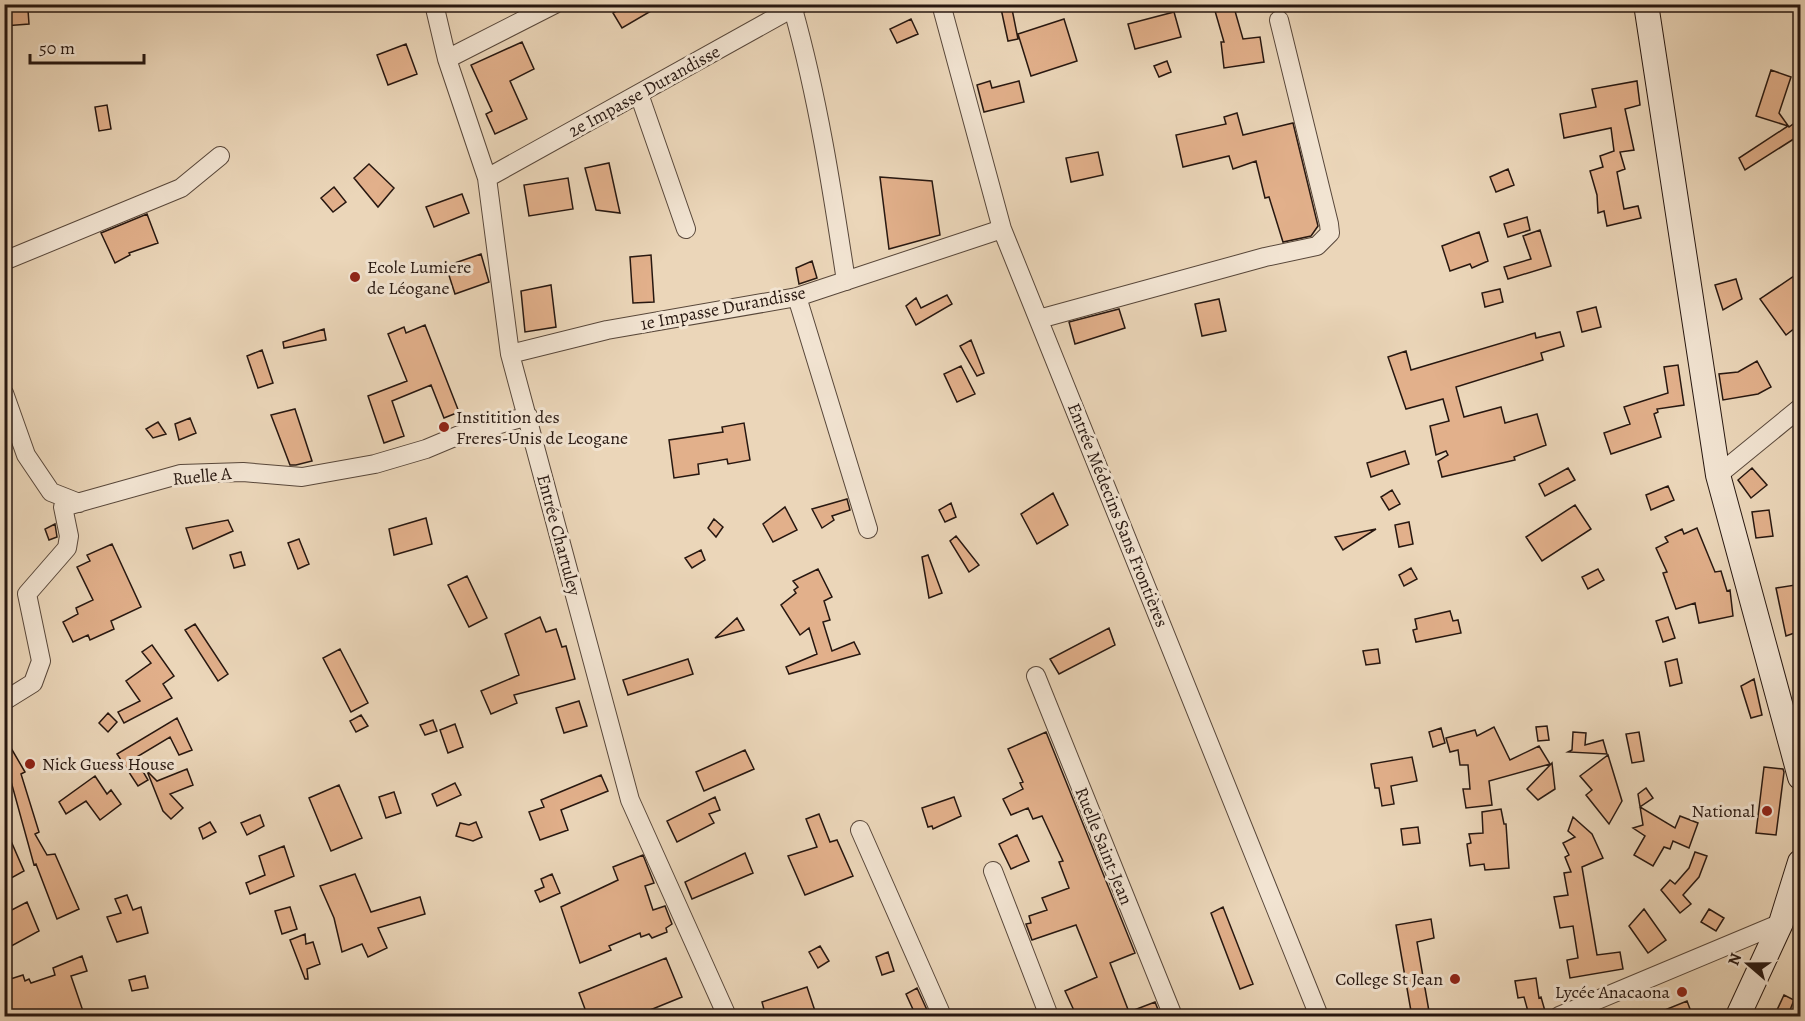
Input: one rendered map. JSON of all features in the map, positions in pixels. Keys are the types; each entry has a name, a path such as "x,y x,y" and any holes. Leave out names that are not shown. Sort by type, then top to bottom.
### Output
{"main road":[{"path":"1646,4 1718,475 1796,741 1800,777"},
{"path":"1738,1017 1781,923 1800,862"}],"street":[{"name":"Entrée Chartuley","path":"434,4 447,59 488,178 510,354 630,800 727,1017"},
{"path":"447,59 555,4"},
{"name":"Entrée Médecins Sans Frontières","path":"940,4 1002,229 1319,1017"},
{"path":"796,7 826,148 846,281"},
{"name":"2e Impasse Durandisse","path":"488,178 796,7"},
{"path":"1039,319 1265,257 1317,246 1324,242 1330,233 1327,216 1279,20"},
{"path":"639,94 686,230"},
{"path":"4,261 181,188 220,156"},
{"name":"1e Impasse Durandisse","path":"510,354 607,330 797,297 1002,229"},
{"path":"797,297 868,529"},
{"path":"4,393 26,455 51,492 79,503"},
{"path":"1718,475 1800,408"},
{"name":"Ruelle A","path":"79,503 181,474 243,472 302,477 375,464 426,449 457,436 528,416"},
{"path":"4,701 33,683 41,661 27,594 67,548 69,536 63,507 79,503"},
{"name":"Ruelle Saint-Jean","path":"1036,676 1173,1017"},
{"path":"860,830 942,1017"},
{"path":"993,871 1049,1017"},
{"path":"1559,1017 1781,923"}],"building":[{"path":"628,4 663,4 622,28 613,13"},
{"path":"1000,4 1011,4 1018,39 1008,41"},
{"path":"1213,4 1233,4 1243,39 1260,37 1264,62 1224,68 1221,42 1224,42"},
{"path":"28,10 29,24 4,26 4,12"},
{"path":"1174,12 1181,37 1135,49 1128,24"},
{"path":"911,19 918,34 897,43 890,29"},
{"path":"1064,19 1077,61 1031,76 1018,34"},
{"path":"522,42 534,69 510,81 527,119 495,134 486,114 492,111 471,65"},
{"path":"406,44 417,74 388,85 377,55"},
{"path":"1167,61 1171,72 1159,77 1154,66"},
{"path":"1771,70 1791,77 1779,113 1789,127 1800,119 1800,135 1745,170 1739,158 1788,126 1756,116"},
{"path":"990,81 992,88 1019,81 1024,102 984,112 977,85"},
{"path":"1637,81 1640,105 1625,109 1634,150 1620,152 1625,169 1617,172 1624,209 1638,206 1641,218 1607,226 1604,211 1598,213 1597,195 1590,171 1603,167 1600,156 1614,151 1611,128 1564,138 1560,114 1596,107 1592,89"},
{"path":"107,105 111,129 99,131 95,107"},
{"path":"1237,113 1243,135 1293,123 1318,226 1311,236 1283,242 1269,197 1265,198 1256,161 1233,169 1229,156 1183,167 1176,135 1226,124 1224,117"},
{"path":"1098,152 1103,175 1071,182 1066,158"},
{"path":"609,163 620,213 596,210 585,168"},
{"path":"369,164 394,188 378,207 354,178"},
{"path":"1508,169 1514,185 1496,192 1490,177"},
{"path":"880,177 932,181 940,235 889,249"},
{"path":"568,178 573,209 529,216 524,185"},
{"path":"334,187 346,202 333,212 321,198"},
{"path":"462,194 469,213 434,227 426,207"},
{"path":"147,214 158,243 129,253 130,255 115,263 101,233"},
{"path":"1527,217 1530,230 1508,237 1504,224"},
{"path":"1540,230 1551,266 1508,279 1504,267 1531,259 1523,236"},
{"path":"1479,232 1488,261 1472,268 1470,264 1450,271 1442,246"},
{"path":"481,254 489,282 455,294 446,266"},
{"path":"651,255 654,302 633,303 630,257"},
{"path":"812,261 817,278 799,284 796,268"},
{"path":"1800,272 1800,324 1786,335 1760,299"},
{"path":"1736,279 1742,299 1723,310 1715,285"},
{"path":"551,285 556,327 525,332 521,291"},
{"path":"1500,289 1503,302 1485,307 1482,293"},
{"path":"947,295 952,304 916,325 906,306 916,298 921,308"},
{"path":"1219,299 1226,331 1202,336 1195,304"},
{"path":"1596,307 1601,327 1582,332 1577,312"},
{"path":"1119,309 1125,328 1075,344 1069,322"},
{"path":"425,325 459,412 444,418 431,385 392,401 404,436 384,443 368,396 407,381 388,334 404,327 406,333"},
{"path":"324,329 326,340 284,348 283,342"},
{"path":"1560,332 1564,346 1541,353 1543,360 1456,387 1464,417 1501,407 1505,423 1537,414 1546,445 1514,457 1515,460 1442,477 1438,461 1448,455 1446,451 1436,455 1430,426 1449,421 1443,399 1406,409 1388,357 1406,351 1411,370 1535,333 1536,338"},
{"path":"971,340 984,373 977,376 960,346"},
{"path":"262,350 273,383 258,388 247,356"},
{"path":"1757,361 1771,387 1758,394 1723,400 1719,374 1738,372"},
{"path":"1678,365 1684,405 1657,409 1658,412 1654,414 1661,437 1611,454 1604,433 1630,424 1624,407 1668,393 1664,367"},
{"path":"961,366 975,394 957,402 944,374"},
{"path":"295,409 312,461 290,465 271,415"},
{"path":"190,418 196,433 179,440 175,424"},
{"path":"158,422 166,434 153,438 146,429"},
{"path":"744,423 750,460 728,464 727,459 698,464 699,474 674,478 669,440 723,432 722,427"},
{"path":"1405,451 1409,464 1371,477 1367,463"},
{"path":"1568,468 1575,480 1545,496 1539,484"},
{"path":"1752,468 1767,485 1751,498 1738,480"},
{"path":"1668,486 1674,500 1651,510 1646,495"},
{"path":"1392,490 1400,504 1389,510 1381,497"},
{"path":"1053,493 1068,525 1037,544 1021,514"},
{"path":"847,499 850,510 832,516 834,520 822,528 812,509"},
{"path":"951,503 956,517 945,522 939,510"},
{"path":"1575,505 1591,529 1542,561 1526,537"},
{"path":"785,507 797,530 773,542 763,524"},
{"path":"1769,510 1773,536 1756,538 1752,512"},
{"path":"426,518 432,544 394,555 389,529"},
{"path":"714,519 723,527 716,537 708,528"},
{"path":"228,520 233,531 193,549 186,528"},
{"path":"1409,522 1413,544 1399,547 1395,525"},
{"path":"55,524 57,537 49,540 45,529"},
{"path":"1697,528 1715,572 1721,571 1727,591 1730,590 1733,616 1699,623 1695,603 1676,609 1663,573 1667,572 1656,548 1668,542 1665,537 1682,529 1684,534"},
{"path":"1376,529 1343,550 1335,537"},
{"path":"956,536 979,565 969,572 950,541"},
{"path":"299,539 309,564 298,569 288,543"},
{"path":"112,544 141,607 111,621 114,629 90,640 88,635 73,642 63,622 78,614 76,608 93,600 77,567 90,561 87,555"},
{"path":"701,550 705,560 692,568 685,558"},
{"path":"241,552 245,565 234,568 230,555"},
{"path":"928,555 942,593 929,598 922,557"},
{"path":"1411,568 1417,579 1404,586 1399,575"},
{"path":"818,569 832,597 824,601 830,620 823,622 832,651 854,642 860,654 789,674 786,667 817,654 809,628 800,635 781,605 796,593 794,590 798,587 793,581"},
{"path":"1598,569 1604,580 1588,589 1582,577"},
{"path":"467,576 487,618 469,627 448,585"},
{"path":"1795,585 1800,631 1786,636 1776,588"},
{"path":"1450,611 1453,621 1458,620 1461,633 1416,642 1413,630 1417,629 1415,619"},
{"path":"540,617 546,632 556,629 562,647 566,646 575,679 514,695 517,703 491,714 481,691 519,675 505,634"},
{"path":"1668,617 1675,638 1663,642 1656,621"},
{"path":"737,618 744,630 715,638"},
{"path":"195,624 228,674 218,681 185,630"},
{"path":"1109,628 1115,645 1059,674 1050,659"},
{"path":"152,645 174,676 163,684 172,698 124,723 118,712 140,701 126,681 151,663 142,652"},
{"path":"340,649 368,703 351,712 323,658"},
{"path":"1378,649 1380,663 1366,665 1363,651"},
{"path":"688,659 693,674 628,695 623,680"},
{"path":"1677,659 1682,683 1670,686 1665,662"},
{"path":"1754,679 1762,715 1751,718 1741,686"},
{"path":"579,701 587,726 564,733 556,708"},
{"path":"108,713 117,722 108,732 99,723"},
{"path":"361,715 368,726 356,732 350,721"},
{"path":"177,718 192,750 179,755 170,737 135,758 148,780 138,786 117,754"},
{"path":"433,720 437,731 425,735 420,725"},
{"path":"455,724 463,747 448,753 440,730"},
{"path":"1547,726 1549,740 1538,741 1536,727"},
{"path":"1494,727 1510,760 1539,746 1550,764 1489,781 1492,805 1466,808 1463,789 1470,789 1468,765 1460,765 1458,750 1450,752 1446,738 1475,730 1477,736"},
{"path":"1441,728 1445,743 1433,747 1429,732"},
{"path":"1046,732 1135,953 1110,963 1129,1012 1155,1002 1161,1017 1077,1017 1065,991 1097,977 1076,925 1032,940 1026,924 1031,923 1029,916 1047,910 1042,898 1069,888 1059,862 1063,861 1042,816 1033,819 1028,808 1011,815 1003,799 1023,789 1020,783 1023,782 1008,749"},
{"path":"1573,732 1586,733 1585,745 1603,740 1607,754 1568,752 1572,750"},
{"path":"1639,732 1644,761 1632,763 1626,734"},
{"path":"4,736 25,772 21,774 39,832 35,834 47,855 55,854 79,909 57,919 36,864 34,865 9,774 4,775"},
{"path":"745,750 754,769 704,791 696,772"},
{"path":"1608,755 1622,801 1609,824 1586,795 1592,790 1580,776"},
{"path":"1412,757 1417,781 1391,786 1394,804 1382,806 1379,788 1375,788 1371,764"},
{"path":"1552,763 1555,789 1538,800 1527,789"},
{"path":"1764,767 1783,769 1784,772 1776,835 1756,833"},
{"path":"187,769 193,785 170,794 183,808 171,819 163,811 147,771 157,781"},
{"path":"601,775 608,791 561,810 568,830 540,840 529,812 544,807 541,800"},
{"path":"95,776 107,794 111,790 121,804 100,820 86,801 66,814 59,802"},
{"path":"455,783 461,795 437,806 432,794"},
{"path":"339,785 362,838 331,851 309,798"},
{"path":"1646,788 1653,798 1640,807 1638,794"},
{"path":"394,792 401,813 386,818 379,797"},
{"path":"715,797 720,810 709,814 714,823 677,842 667,821"},
{"path":"954,797 961,816 933,829 932,826 928,827 922,808"},
{"path":"1640,807 1675,828 1680,816 1698,823 1689,848 1673,841 1670,849 1664,847 1653,866 1634,855 1645,836 1633,828 1643,825"},
{"path":"1501,809 1504,824 1506,824 1509,868 1485,870 1484,864 1470,866 1467,844 1471,843 1469,834 1483,833 1482,812"},
{"path":"819,814 830,842 837,840 853,876 805,895 788,856 817,847 806,819"},
{"path":"260,815 264,826 247,835 241,823"},
{"path":"1573,817 1592,834 1603,858 1582,867 1597,955 1620,952 1623,969 1570,978 1567,960 1578,958 1573,926 1560,928 1554,897 1568,895 1564,873 1571,872 1565,857 1569,855 1563,843 1575,837 1568,831"},
{"path":"210,822 216,832 203,839 199,828"},
{"path":"476,822 482,837 473,841 456,836 460,823 469,825"},
{"path":"4,825 24,871 4,882"},
{"path":"1418,827 1420,843 1403,845 1401,829"},
{"path":"1017,835 1029,861 1011,869 999,844"},
{"path":"284,846 294,876 250,894 246,883 265,875 259,856"},
{"path":"1695,852 1707,856 1699,877 1683,895 1691,904 1680,913 1661,890 1670,880 1675,884 1689,868"},
{"path":"745,853 753,873 692,899 685,882"},
{"path":"643,855 654,883 645,886 653,910 665,906 672,924 666,928 667,932 652,938 649,934 641,937 640,933 609,946 611,950 580,963 561,907 618,880 613,867"},
{"path":"355,874 371,912 420,897 425,914 378,928 387,948 368,957 362,944 342,952 334,918 320,886"},
{"path":"552,874 560,893 540,902 535,891 544,887 541,879"},
{"path":"127,895 133,910 141,907 148,933 117,942 107,917 121,913 115,899"},
{"path":"27,902 39,931 4,950 4,914"},
{"path":"290,907 297,929 282,934 275,911"},
{"path":"1223,907 1253,984 1240,989 1211,913"},
{"path":"1644,909 1666,940 1648,953 1629,926"},
{"path":"1709,909 1724,918 1716,931 1701,922"},
{"path":"1431,919 1434,938 1417,942 1430,1017 1412,1017 1396,925"},
{"path":"305,934 306,944 313,942 320,964 307,969 308,979 305,979 290,940"},
{"path":"820,946 829,961 818,968 809,952"},
{"path":"888,952 894,971 882,975 876,957"},
{"path":"82,956 87,971 71,976 85,1017 4,1017 4,981 23,975 25,981 29,979 31,983 55,975 53,968"},
{"path":"666,958 682,997 633,1017 588,1017 579,993"},
{"path":"145,976 148,988 132,991 129,980"},
{"path":"1536,978 1539,998 1541,997 1545,1011 1529,1015 1524,997 1518,998 1515,981"},
{"path":"807,987 817,1017 766,1017 762,1002"},
{"path":"917,988 927,1010 916,1016 906,994"},
{"path":"1784,995 1794,1000 1788,1015 1777,1010"},
{"path":"1687,1001 1693,1017 1650,1017 1650,1016"}],"place":[{"name":"Ecole Lumiere de Léogane","path":"355,277"},
{"name":"Institition des Freres-Unis de Leogane","path":"444,427"},
{"name":"Nick Guess House","path":"30,764"},
{"name":"National","path":"1767,811"},
{"name":"College St Jean","path":"1455,979"},
{"name":"Lycée Anacaona","path":"1682,992"}]}
